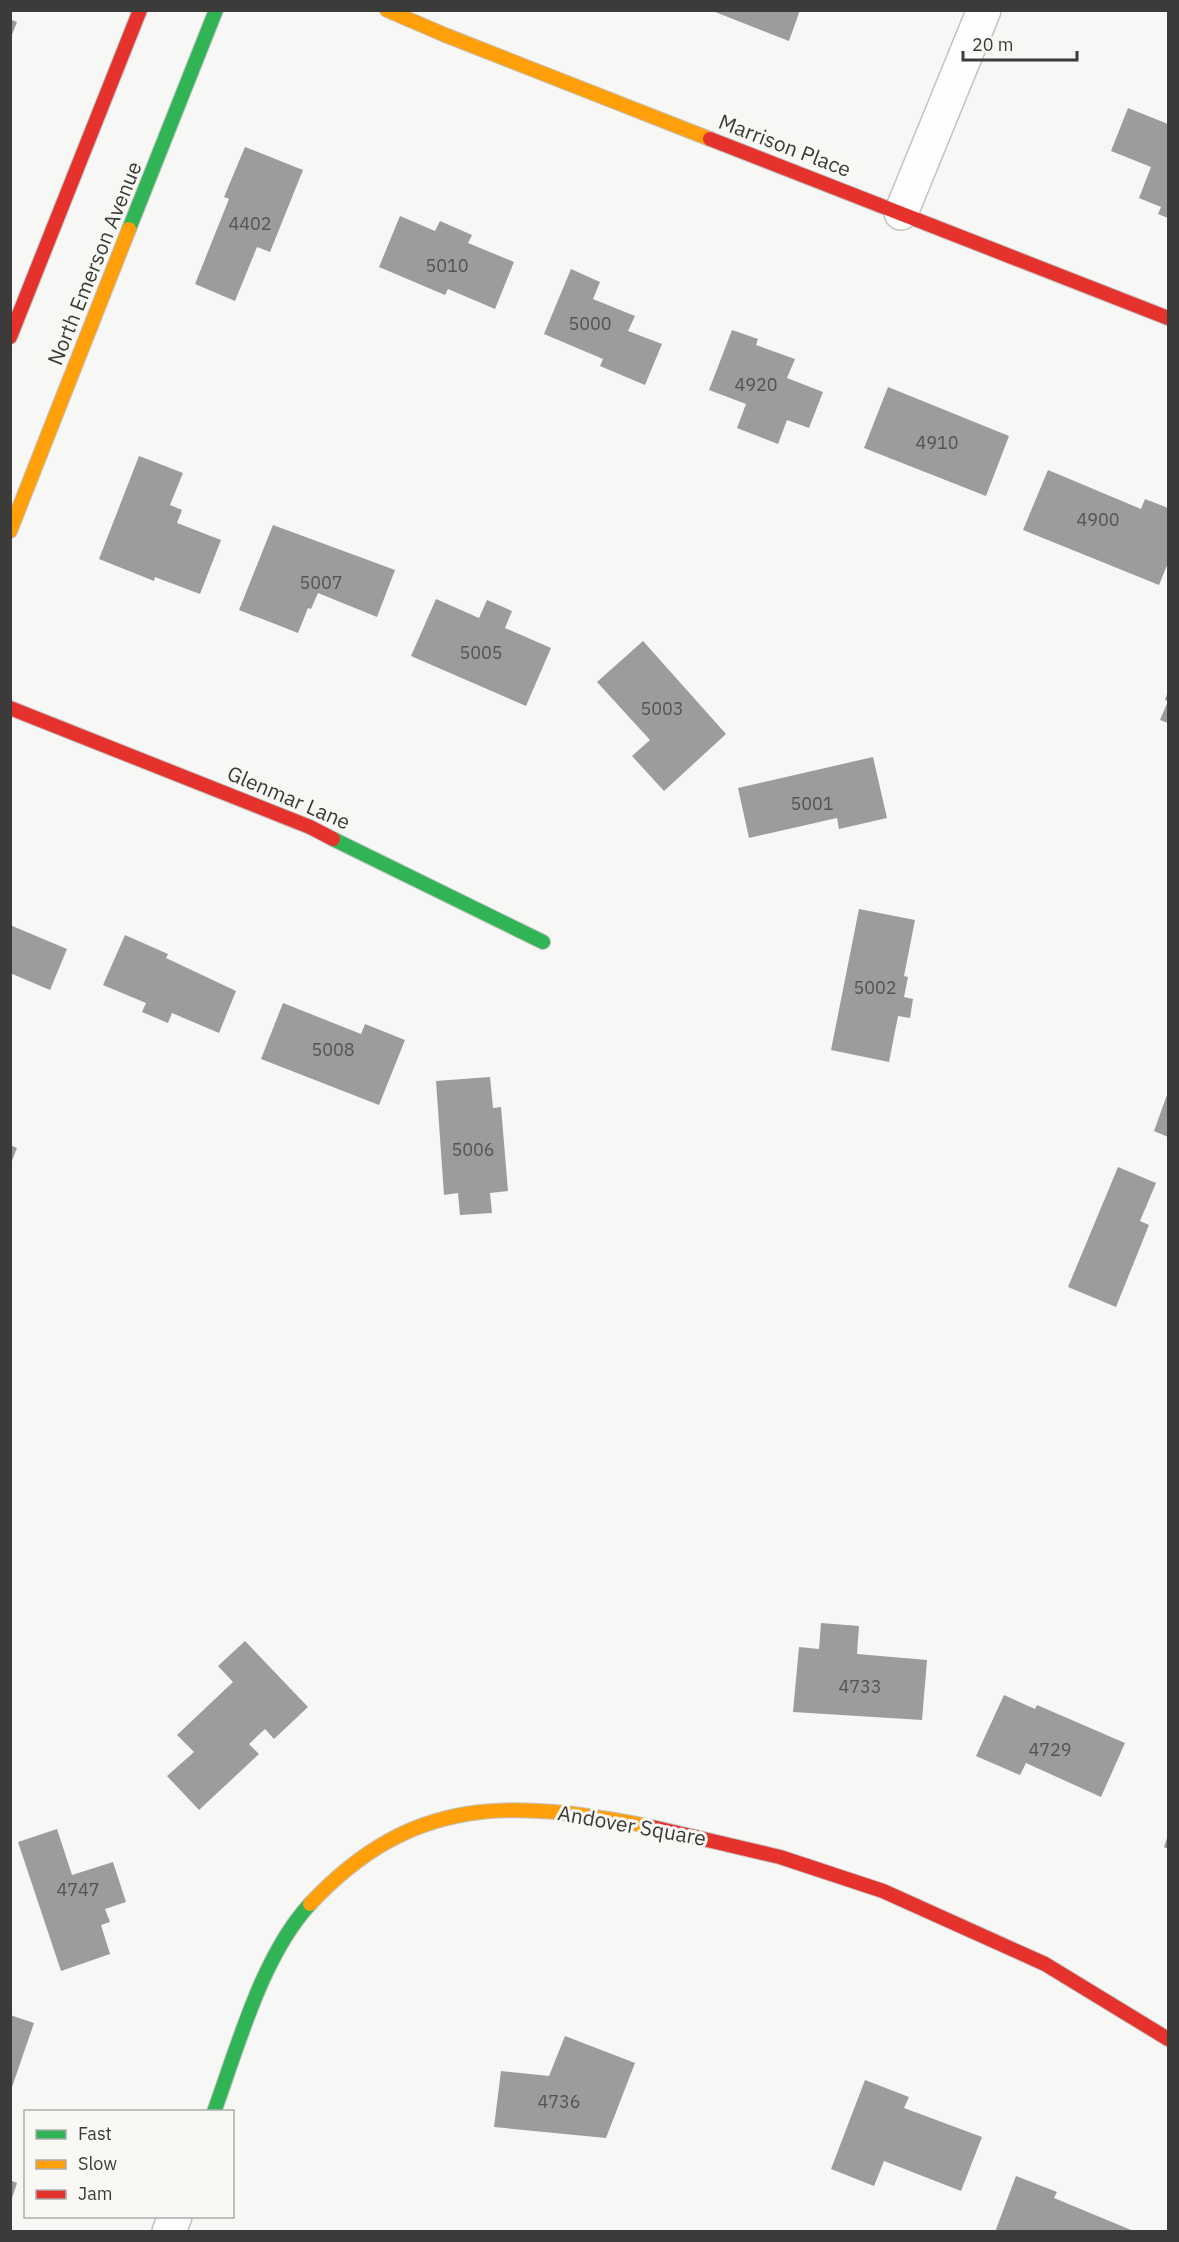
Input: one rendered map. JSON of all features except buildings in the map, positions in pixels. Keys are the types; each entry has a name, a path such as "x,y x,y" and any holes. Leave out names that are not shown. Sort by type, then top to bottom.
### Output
{"street":[{"path":"10,337 140,10"},
{"name":"North Emerson Avenue","path":"10,531 216,10"},
{"name":"Marrison Place","path":"387,10 445,35 1168,318"},
{"path":"901,213 984,10"},
{"name":"Glenmar Lane","path":"10,708 278,813 543,942"},
{"name":"Andover Square","path":"215,2110 269,1969 295,1924 329,1883 370,1851 416,1827 449,1816 518,1808 571,1811 676,1830 745,1846 864,1884 980,1932 1038,1960 1168,2039"},
{"path":"169,2232 175,2218"}],"traffic: fast":[{"path":"129,229 216,10"},
{"path":"333,839 543,942"},
{"path":"215,2110 242,2031 265,1975 293,1925 310,1904"}],"traffic: slow":[{"path":"387,10 710,139"},
{"path":"10,531 129,229"},
{"path":"310,1904 348,1868 387,1842 426,1824 466,1814 508,1810 552,1812 648,1826"}],"traffic: jam":[{"path":"10,337 140,10"},
{"path":"710,139 1168,318"},
{"path":"10,708 310,827 333,839"},
{"path":"648,1826 780,1857 883,1891 1045,1964 1168,2039"}]}
